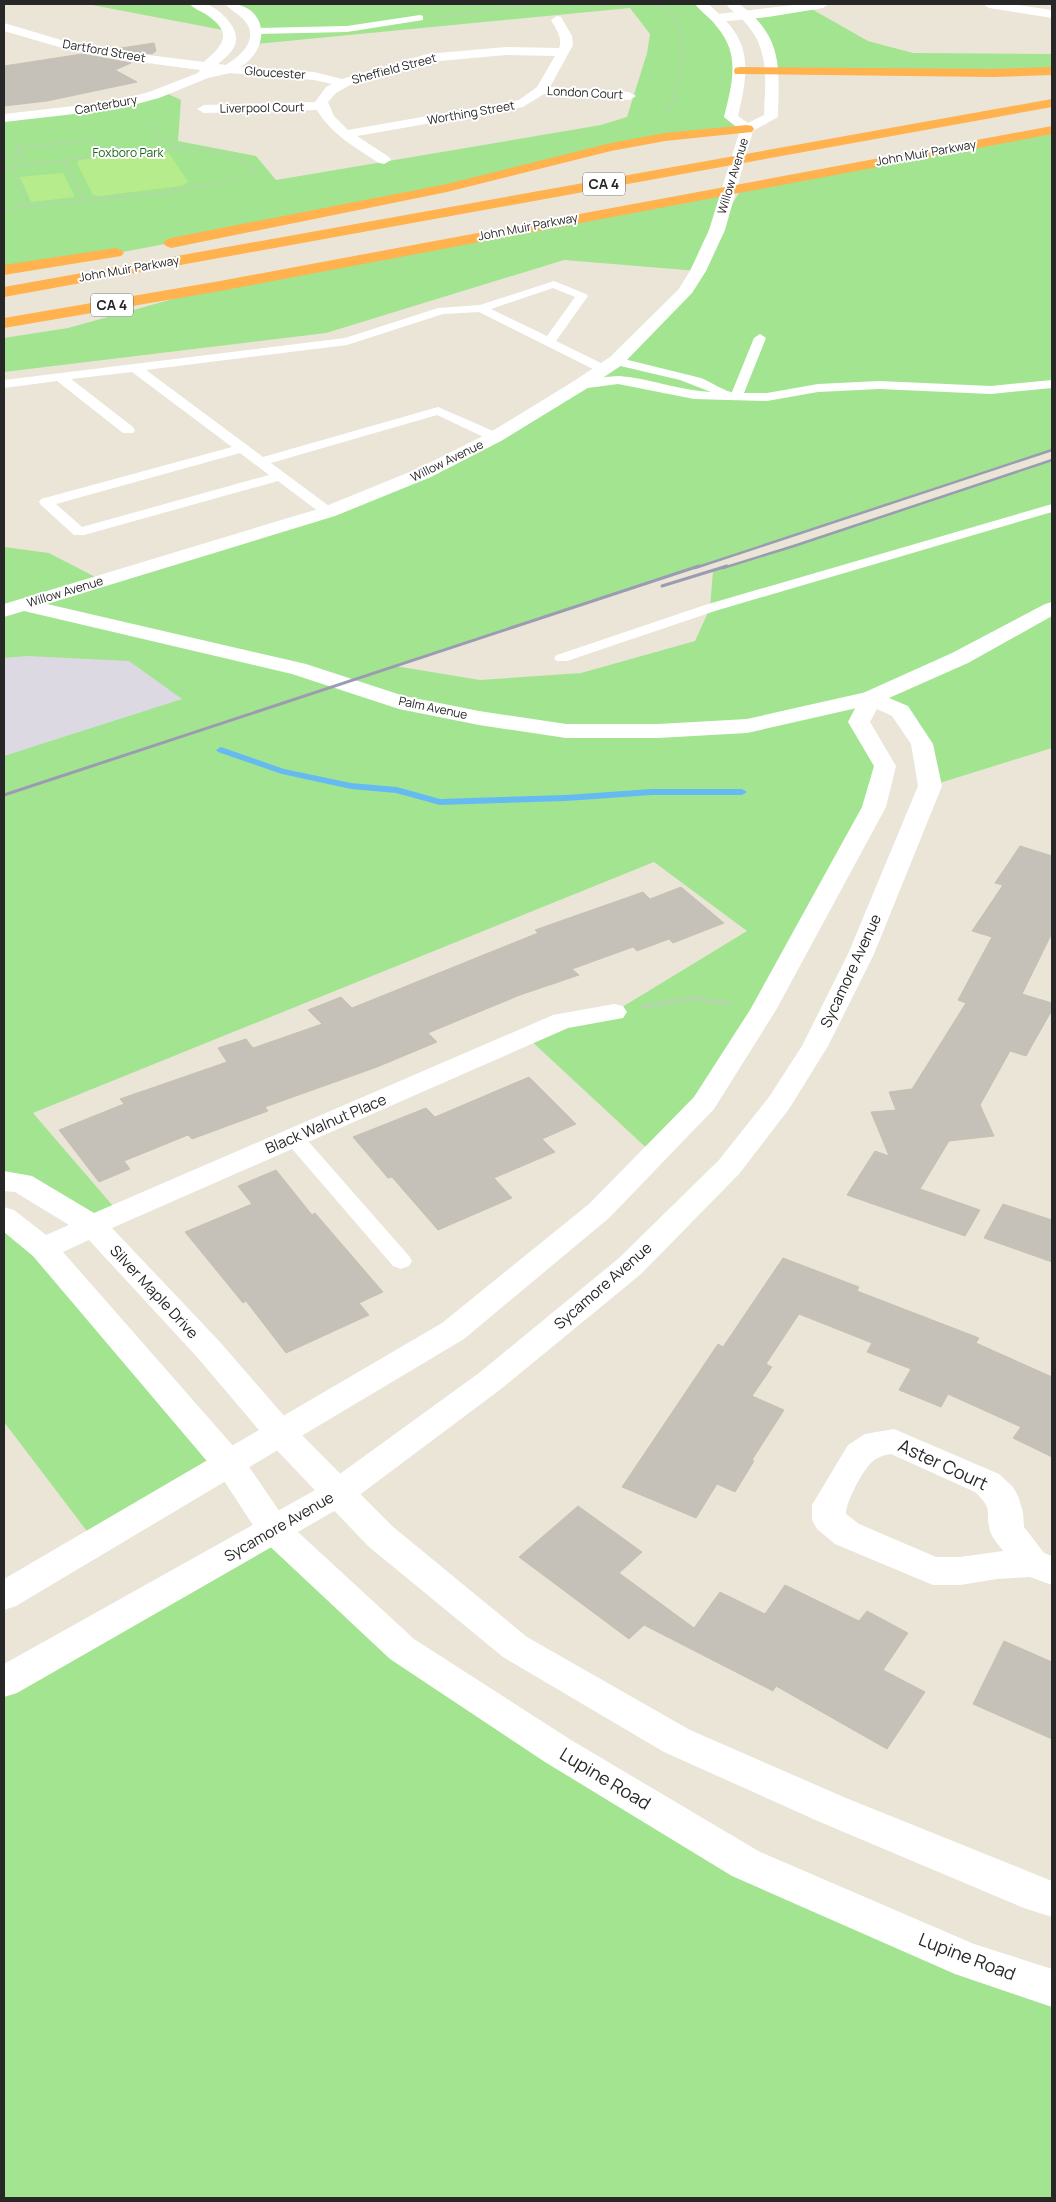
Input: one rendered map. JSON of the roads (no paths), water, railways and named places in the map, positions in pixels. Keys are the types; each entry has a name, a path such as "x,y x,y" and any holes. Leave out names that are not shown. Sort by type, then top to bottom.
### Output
{"highway":[{"path":"740,71 993,73 1052,71"},
{"name":"John Muir Parkway","path":"4,292 1052,103"},
{"name":"John Muir Parkway","path":"4,323 220,286 1052,130"},
{"path":"156,245 333,212 447,188 611,147 665,137 746,134"},
{"path":"4,270 127,251"},
{"path":"4,286 155,265"}],"street":[{"name":"Canterbury","path":"4,118 118,105 154,96 205,70 228,47 230,39 225,24 220,18 196,4"},
{"path":"230,69 251,52 256,44 257,31 254,23 248,16 231,4"},
{"name":"Willow Avenue","path":"702,4 718,18 735,46 740,71 731,118 746,134"},
{"name":"Willow Avenue","path":"10,606 328,512 424,474 495,438 609,365 684,293 698,271 717,230 746,134 771,117 773,64 764,39 745,15 732,4"},
{"path":"718,18 823,4"},
{"path":"989,4 1052,14"},
{"path":"1003,6 1038,24"},
{"path":"557,20 566,36 567,45 563,52"},
{"name":"Dartford Street","path":"8,30 88,50 205,70"},
{"name":"Sheffield Street","path":"321,106 321,101 325,96 343,83 415,61 439,56 506,51 563,52"},
{"name":"Worthing Street","path":"347,134 523,103 541,90 563,52"},
{"name":"Gloucester","path":"205,70 230,69 314,76 343,83"},
{"name":"London Court","path":"541,90 629,96"},
{"path":"321,106 329,120 384,160"},
{"name":"Liverpool Court","path":"204,109 321,106"},
{"name":"Palm Avenue","path":"10,606 298,669 399,702 479,718 566,731 658,731 747,726 871,698"},
{"path":"4,1596 454,1331 599,1211 704,1103 764,1010 874,807 885,766 859,722 871,698 960,658 1052,608"},
{"name":"Sycamore Avenue","path":"4,1682 338,1494 490,1381 630,1266 729,1167 779,1103 814,1046 861,954 930,786 922,744 900,711 871,698"},
{"name":"Black Walnut Place","path":"43,1249 562,1021 614,1012"},
{"name":"Silver Maple Drive","path":"4,1181 22,1183 93,1226 208,1349 282,1434"},
{"path":"4,1217 43,1249 229,1464"},
{"path":"282,1434 380,1536 515,1647 677,1741 833,1810 1038,1895 1052,1899"},
{"name":"Aster Court","path":"894,1441 987,1483 1001,1496 1006,1512 1007,1531 1042,1567 997,1565 960,1571 933,1570 847,1534 829,1520 829,1505 859,1454 876,1443 894,1441"},
{"name":"Lupine Road","path":"229,1464 274,1530 402,1649 558,1751 746,1864 969,1961 1052,1988"}],"lane":[{"path":"257,31 347,29 419,18"},
{"path":"4,384 347,342 442,311 481,308 554,284 582,296 549,342"},
{"path":"481,308 549,342 609,365 634,367 708,383 731,395"},
{"path":"731,395 751,364 760,338"},
{"path":"134,368 328,512"},
{"path":"60,377 128,430"},
{"path":"580,385 618,380 694,395 767,397 818,388 879,385 991,390 1052,384"},
{"path":"261,462 438,411 495,438"},
{"path":"242,448 46,502 79,532 280,476"},
{"path":"562,658 710,608 1052,508"},
{"path":"294,1138 401,1262"}],"waterway":[{"path":"221,750 282,771 351,786 397,790 440,802 566,798 652,792 742,792"}],"railway":[{"path":"695,568 1052,450"},
{"path":"723,568 1052,460"},
{"path":"4,795 699,566"},
{"path":"662,586 727,566"}],"park label":[{"name":"Foxboro Park","path":"128,153"}]}
